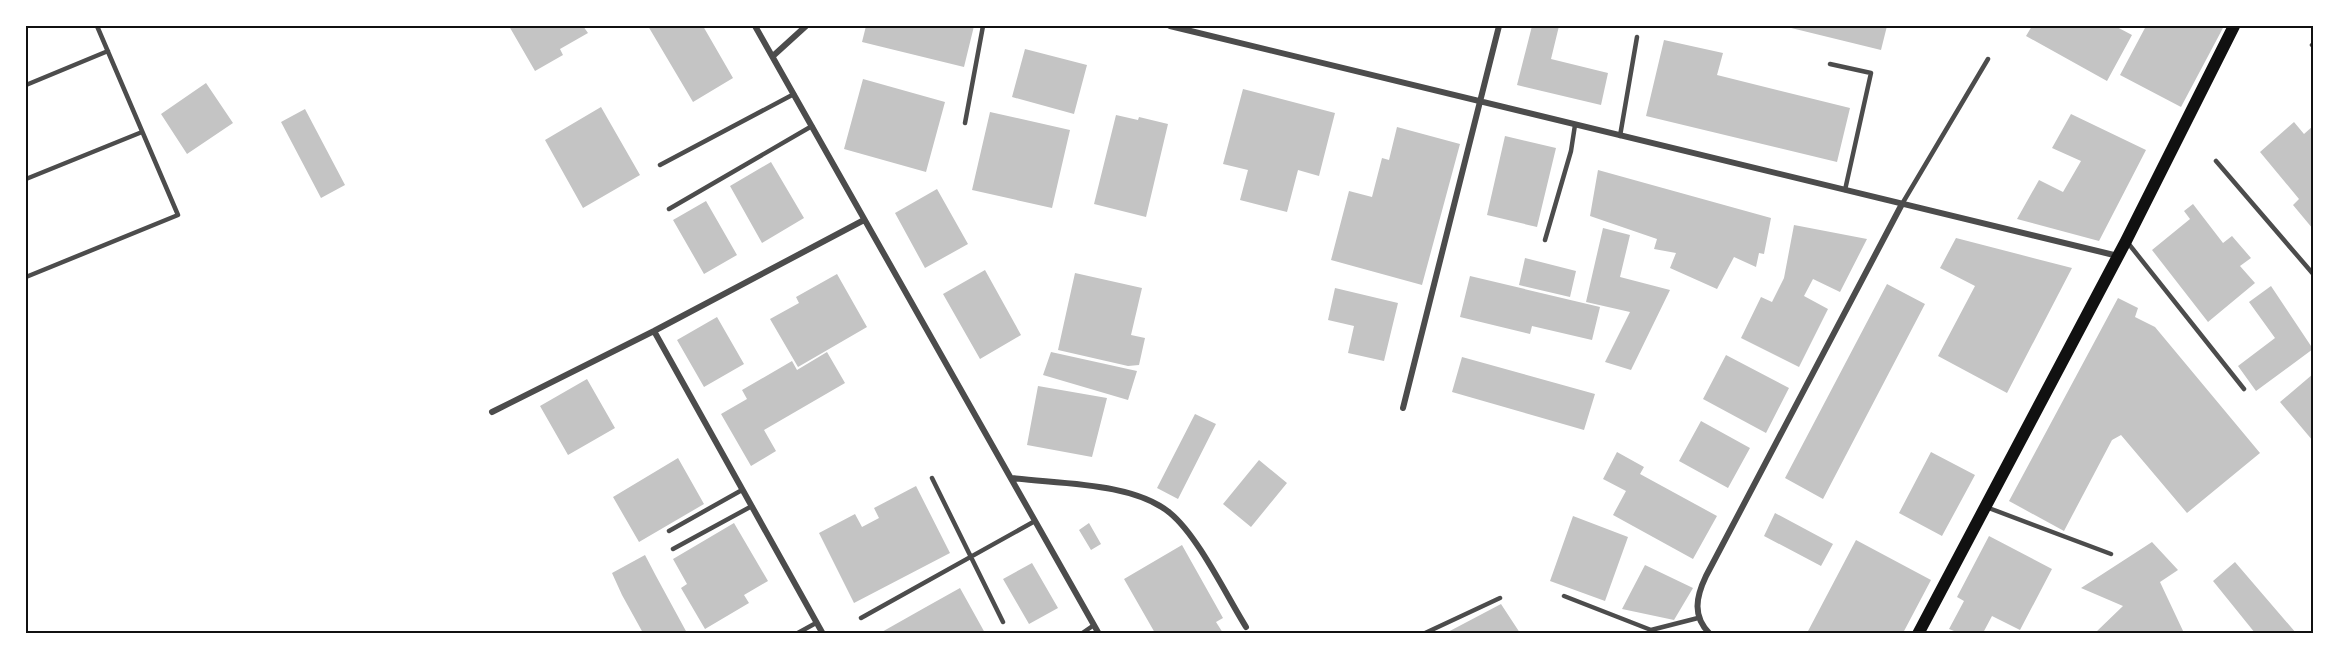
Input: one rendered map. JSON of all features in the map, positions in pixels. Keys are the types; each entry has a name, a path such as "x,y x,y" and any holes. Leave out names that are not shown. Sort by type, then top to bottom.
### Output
{"main road":[{"path":"1919,633 2126,241 2234,26"}],"street":[{"path":"755,26 1099,633"},
{"path":"773,57 806,26"},
{"path":"1170,26 2118,256"},
{"path":"1403,408 1499,26"},
{"path":"1710,633 1698,618 1699,592 1706,576 1902,204"},
{"path":"492,412 654,331 864,220"},
{"path":"654,331 823,633"},
{"path":"1011,478 1119,492 1139,496 1162,507 1172,514 1192,538 1245,627"}],"lane":[{"path":"26,277 178,215 97,26"},
{"path":"966,123 983,26"},
{"path":"1620,136 1637,37"},
{"path":"26,85 108,51"},
{"path":"1902,204 1988,59"},
{"path":"1830,63 1871,73 1845,190"},
{"path":"660,165 794,94"},
{"path":"1545,240 1571,152 1575,125"},
{"path":"669,209 812,126"},
{"path":"26,179 142,132"},
{"path":"2216,161 2313,275"},
{"path":"2126,241 2244,389"},
{"path":"932,478 1003,622"},
{"path":"669,531 742,490"},
{"path":"673,549 752,506"},
{"path":"1986,507 2111,554"},
{"path":"861,618 1035,520"},
{"path":"1564,596 1651,630 1698,618"},
{"path":"1423,633 1500,598"},
{"path":"796,633 816,623"},
{"path":"1081,633 1094,625"}],"building":[{"path":"509,26 583,26 588,33 560,49 563,55 535,71"},
{"path":"648,26 703,26 733,78 693,102"},
{"path":"866,26 974,26 964,67 862,42"},
{"path":"1532,26 1559,26 1551,59 1608,73 1601,105 1517,85"},
{"path":"1783,26 1887,26 1881,50"},
{"path":"2032,26 2115,26 2132,35 2107,81 2026,36"},
{"path":"2146,26 2224,26 2181,107 2120,75"},
{"path":"1664,40 1723,53 1717,75 1850,108 1837,162 1646,116"},
{"path":"1025,49 1087,65 1074,114 1012,97"},
{"path":"863,79 945,102 926,172 844,149"},
{"path":"206,83 233,123 187,154 161,114"},
{"path":"1243,89 1335,113 1319,176 1298,170 1287,212 1240,200 1248,170 1223,164"},
{"path":"601,107 640,175 583,208 545,140"},
{"path":"305,109 345,185 321,198 281,122"},
{"path":"990,112 1070,130 1052,208 972,190"},
{"path":"2071,114 2146,150 2099,241 2017,219 2039,180 2063,192 2081,161 2052,148"},
{"path":"1116,115 1138,120 1139,117 1168,124 1146,217 1094,204"},
{"path":"2294,122 2304,134 2313,126 2313,229 2293,205 2299,199 2260,152"},
{"path":"1397,127 1460,144 1422,285 1331,260 1349,191 1372,197 1382,158 1389,160"},
{"path":"1505,136 1556,148 1537,227 1487,215"},
{"path":"771,162 804,218 762,243 730,186"},
{"path":"1598,170 1771,218 1764,254 1759,253 1756,267 1734,257 1717,289 1670,268 1676,253 1654,249 1657,239 1590,216"},
{"path":"937,189 968,244 925,268 895,213"},
{"path":"706,201 737,255 704,274 673,220"},
{"path":"2193,204 2223,243 2232,236 2251,258 2240,266 2255,283 2208,322 2152,250 2190,219 2184,211"},
{"path":"1794,225 1867,239 1840,292 1813,279 1804,296 1828,309 1799,367 1741,338 1761,297 1772,302 1784,278"},
{"path":"1603,228 1630,235 1620,277 1670,290 1631,370 1605,362 1630,312 1586,302"},
{"path":"1956,238 2072,268 2007,393 1938,356 1975,286 1940,268"},
{"path":"1525,258 1576,271 1570,297 1519,285"},
{"path":"985,270 1021,335 980,359 943,294"},
{"path":"1075,273 1142,288 1131,335 1145,338 1139,365 1128,366 1058,350"},
{"path":"837,274 867,327 798,367 770,319 799,303 796,297"},
{"path":"1470,276 1600,307 1592,340 1532,326 1530,334 1460,317"},
{"path":"1887,284 1925,304 1823,499 1785,478"},
{"path":"2271,286 2313,349 2256,391 2238,366 2275,338 2249,302"},
{"path":"1335,288 1398,303 1384,361 1348,353 1354,326 1328,320"},
{"path":"2118,298 2138,308 2135,317 2155,327 2260,453 2187,513 2121,435 2112,440 2064,531 2009,501"},
{"path":"717,317 744,364 704,387 677,340"},
{"path":"827,352 845,383 764,430 776,451 751,466 721,414 747,399 742,390 792,361 797,370"},
{"path":"1051,352 1137,371 1128,400 1043,375"},
{"path":"1726,355 1789,388 1766,433 1703,399"},
{"path":"1462,357 1595,394 1584,430 1452,392"},
{"path":"2313,374 2313,441 2280,402"},
{"path":"587,379 615,428 568,455 540,406"},
{"path":"1038,386 1107,398 1092,457 1027,445"},
{"path":"1195,414 1216,424 1178,499 1157,488"},
{"path":"1701,421 1750,448 1728,488 1679,461"},
{"path":"1617,452 1644,467 1640,474 1717,516 1693,559 1613,515 1626,491 1603,479"},
{"path":"1931,452 1975,475 1942,536 1899,513"},
{"path":"678,458 704,504 639,542 613,497"},
{"path":"1259,460 1287,483 1251,527 1223,504"},
{"path":"916,486 950,553 854,603 819,533 855,514 862,527 879,518 874,508"},
{"path":"1775,513 1833,544 1821,566 1764,536"},
{"path":"1573,516 1628,537 1605,601 1550,581"},
{"path":"734,523 768,581 744,595 749,603 705,629 681,588 687,584 673,559"},
{"path":"1089,523 1101,544 1091,550 1079,530"},
{"path":"1989,536 2052,569 2020,630 1992,616 1983,633 1959,633 1949,629 1964,601 1957,597"},
{"path":"1856,540 1931,580 1903,633 1807,633"},
{"path":"2152,542 2178,570 2160,582 2184,633 2095,633 2123,606 2081,588"},
{"path":"1182,545 1223,618 1216,622 1223,633 1155,633 1124,579"},
{"path":"645,555 687,633 643,633 622,595 612,573"},
{"path":"2235,562 2296,633 2255,633 2213,581"},
{"path":"1032,563 1058,608 1029,624 1003,579"},
{"path":"1645,565 1693,588 1674,620 1622,609"},
{"path":"960,588 985,633 880,633 926,607"},
{"path":"1501,604 1520,633 1446,633"}]}
